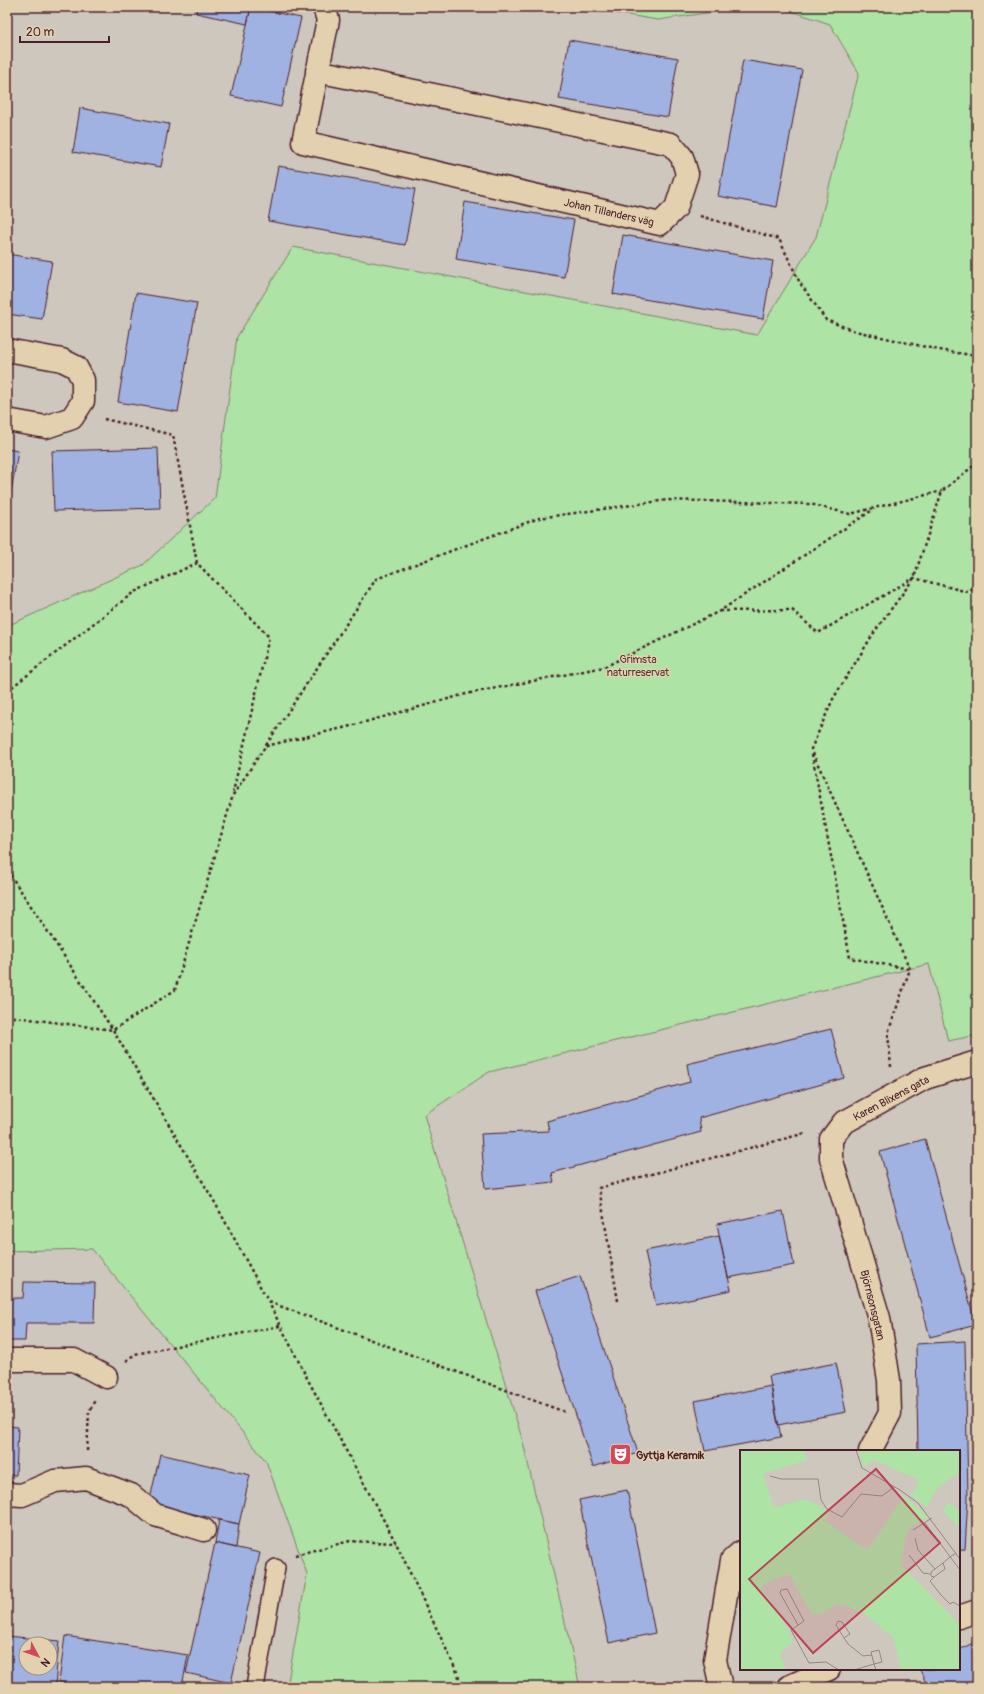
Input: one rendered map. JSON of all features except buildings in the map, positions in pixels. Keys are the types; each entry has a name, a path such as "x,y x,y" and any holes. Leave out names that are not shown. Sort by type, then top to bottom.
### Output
{"street":[{"name":"Johan Tillanders väg","path":"317,71 671,144 682,157 688,174 676,208 660,224 303,142 317,71 328,20 324,7"},
{"path":"7,350 62,360 76,367 83,380 84,401 72,418 46,427 7,420"},
{"name":"Karen Blixens gata","path":"831,1158 831,1138 843,1123 925,1078 977,1062"},
{"name":"Björnsonsgatan","path":"831,1158 879,1318 889,1380 890,1413 871,1450"},
{"path":"7,1360 74,1360 106,1377"},
{"path":"7,1494 22,1495 56,1482 86,1478 132,1496 155,1515 204,1530"},
{"path":"721,1687 715,1660 732,1560 740,1553"},
{"path":"960,1617 977,1611"},
{"path":"788,1687 827,1670"}],"lane":[{"path":"255,1687 276,1568"}],"path":[{"path":"676,208 779,239 800,283 826,320 855,331 939,350 977,356"},
{"path":"7,1016 113,1030 175,990 233,795 269,636 197,563 173,435 76,412"},
{"path":"233,795 376,580 539,518 667,500 810,504 850,514 942,491 977,463"},
{"path":"910,969 850,958 811,749 838,692 875,631 914,578 942,491"},
{"path":"265,746 347,727 466,694 604,667 720,611 876,508"},
{"path":"7,691 134,592 197,563"},
{"path":"720,611 792,610 818,633 914,578 968,592 977,586"},
{"path":"811,749 910,969 888,1033 894,1096"},
{"path":"7,870 113,1030 214,1201 396,1543 458,1674 462,1687"},
{"path":"618,1300 599,1188 843,1123"},
{"path":"268,1301 564,1412"},
{"path":"86,1478 89,1412 106,1377 136,1354 280,1326"},
{"path":"276,1568 286,1557 350,1541 396,1543"}],"green space":[{"path":"578,7 747,7 658,20"},
{"name":"Grimsta naturreservat","path":"779,7 977,7 977,1035 948,1041 929,964 489,1072 424,1115 523,1442 580,1687 287,1687 307,1574 266,1461 92,1249 7,1251 7,626 143,565 215,498 237,337 293,247 757,335 816,237 859,73 830,24"}],"place":[{"name":"Gyttja Keramik","path":"621,1455"}]}
